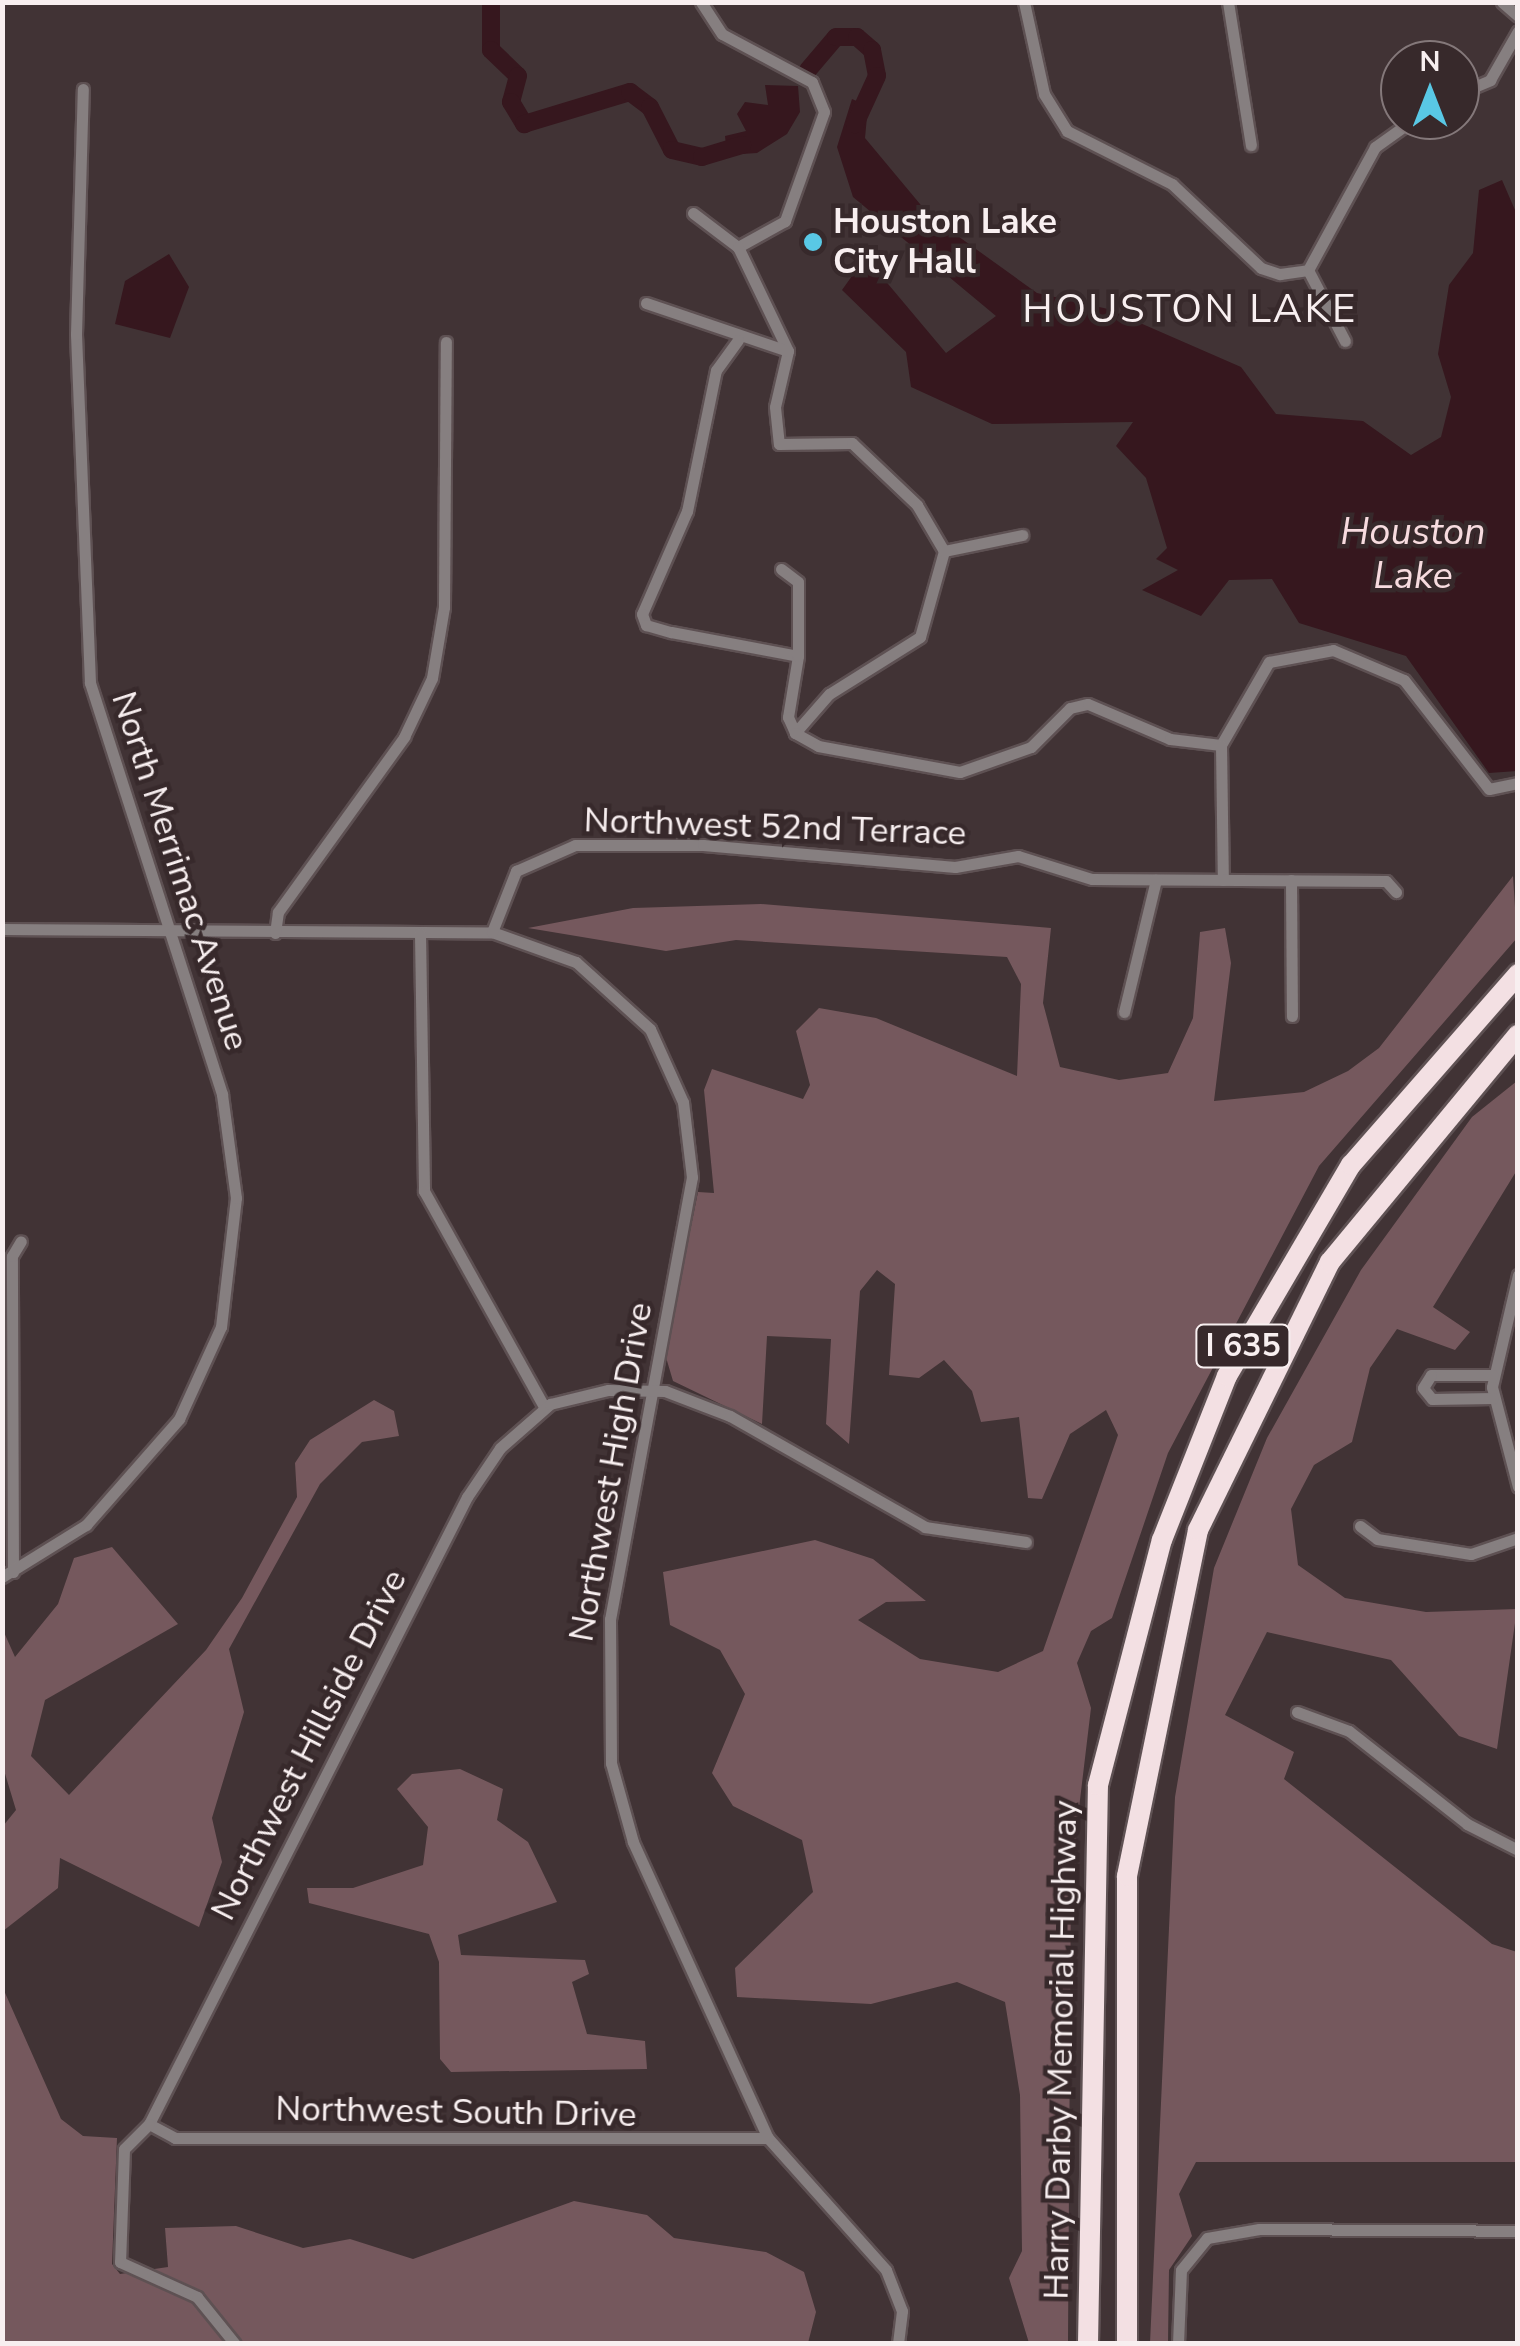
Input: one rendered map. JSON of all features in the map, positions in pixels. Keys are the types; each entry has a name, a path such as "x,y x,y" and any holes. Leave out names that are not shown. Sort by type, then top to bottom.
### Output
{"highway":[{"name":"Harry Darby Memorial Highway","path":"1088,2344 1098,1785 1162,1540 1226,1376 1340,1181 1518,974"},
{"name":"Harry Darby Memorial Highway","path":"1127,2344 1127,1876 1198,1530 1330,1262 1515,1040"}],"street":[{"path":"701,2 722,34 812,82 824,112 802,194 779,226 738,247"},
{"path":"1024,2 1044,94 1067,130 1172,184 1261,268 1308,270"},
{"path":"1228,2 1251,145"},
{"path":"1502,2 1518,16"},
{"path":"1480,85 1490,80 1518,32"},
{"name":"North Merrimac Avenue","path":"8,1574 86,1526 158,1448 220,1327 234,1156 173,930 121,789 82,624 83,89"},
{"path":"1308,270 1375,147 1385,140"},
{"path":"693,213 738,247 788,351 775,407 779,444 852,444 916,505 944,551 920,636 829,694 795,733"},
{"path":"1308,270 1345,341"},
{"path":"646,303 738,340 788,351"},
{"path":"738,340 716,370 687,511 642,614 646,625 671,632 724,635 798,656"},
{"path":"274,932 278,912 404,737 432,678 444,607 446,342"},
{"path":"944,551 1022,535"},
{"path":"780,568 798,582 798,656 788,717 795,733 818,746 960,772 1031,746 1070,708 1088,704 1108,705 1170,740 1221,744"},
{"path":"1223,880 1221,744 1269,662 1333,650 1404,680 1494,791 1518,783"},
{"name":"Northwest 52nd Terrace","path":"492,932 516,871 575,845 702,845 955,867 1018,856 1076,876 1386,881 1396,892"},
{"path":"1124,1012 1156,880"},
{"path":"1291,880 1292,1016"},
{"path":"2,929 492,932"},
{"path":"420,932 424,1192 544,1408 591,1392 650,1389 730,1416 925,1527 1026,1542"},
{"name":"Northwest High Drive","path":"492,932 596,976 650,1029 674,1073 692,1177 608,1632 611,1763 633,1842 768,2138 886,2270 902,2311 898,2344"},
{"path":"8,1574 12,1256 21,1241"},
{"path":"1518,1274 1493,1374 1493,1398 1518,1487"},
{"path":"1493,1374 1431,1375 1423,1388 1432,1399 1493,1398"},
{"name":"Northwest Hillside Drive","path":"235,2344 197,2298 120,2262 124,2149 149,2124 466,1496 544,1408"},
{"path":"1360,1526 1377,1539 1471,1554 1518,1538"},
{"path":"1298,1712 1349,1731 1468,1824 1518,1850"},
{"name":"Northwest South Drive","path":"149,2124 175,2138 768,2138"},
{"path":"1178,2344 1179,2278 1191,2251 1259,2228 1518,2231"}],"shaded area":[{"path":"1513,876 1517,938 1319,1166 1168,1453 1112,1618 1091,1631 1077,1663 1091,1708 1071,1875 1068,2343 1029,2343 1009,2278 1022,2251 1020,2095 1005,2002 957,1982 871,2004 737,1997 735,1968 813,1892 802,1840 733,1806 712,1773 745,1694 720,1650 670,1625 663,1572 815,1540 873,1559 926,1601 886,1602 858,1620 920,1659 998,1672 1043,1651 1118,1435 1106,1410 1070,1434 1042,1499 1028,1498 1019,1417 981,1422 972,1391 944,1360 919,1378 889,1375 895,1284 877,1270 860,1291 849,1444 826,1424 831,1339 767,1336 762,1424 673,1381 665,1354 698,1192 714,1193 704,1090 712,1069 803,1099 810,1085 796,1031 819,1008 876,1018 1017,1076 1021,984 1007,957 736,940 666,951 528,928 633,908 761,904 1051,928 1043,1003 1060,1067 1119,1080 1168,1073 1193,1018 1200,932 1225,928 1231,963 1214,1101 1304,1092 1348,1071 1379,1048"},
{"path":"1517,1081 1517,1170 1433,1307 1470,1332 1455,1350 1397,1329 1370,1368 1352,1442 1314,1465 1291,1509 1298,1565 1345,1598 1426,1612 1517,1609 1497,1749 1459,1736 1391,1660 1267,1632 1225,1715 1294,1752 1284,1779 1492,1944 1517,1952 1517,2162 1196,2162 1179,2194 1192,2236 1169,2270 1168,2343 1150,2343 1175,1797 1214,1568 1267,1438 1361,1270 1472,1117"},
{"path":"374,1400 394,1411 399,1436 362,1442 320,1484 229,1649 244,1712 212,1818 222,1862 199,1927 60,1858 58,1888 3,1931 3,1826 16,1810 3,1767 3,1630 15,1657 58,1604 74,1558 112,1547 178,1624 45,1700 31,1756 69,1795 206,1650 242,1598 297,1497 295,1463 310,1440"},
{"path":"460,1769 503,1789 497,1820 528,1842 557,1902 458,1935 461,1955 585,1960 589,1974 572,1982 587,2034 645,2041 647,2069 451,2072 440,2059 439,1962 429,1934 309,1903 307,1888 353,1888 423,1865 428,1827 397,1789 412,1774"},
{"path":"2,1986 61,2119 83,2136 117,2138 112,2264 120,2274 168,2267 165,2228 236,2226 303,2248 350,2239 413,2259 574,2201 647,2215 674,2238 766,2252 804,2272 816,2312 808,2343 3,2343"}],"water":[{"path":"765,85 798,86 800,112 787,134 757,153 727,155 725,136 746,131 737,114 745,102 768,105"},
{"name":"Houston Lake","path":"852,99 868,106 865,138 930,216 1037,293 1108,309 1241,367 1276,414 1363,421 1411,455 1441,437 1451,397 1438,354 1449,285 1473,253 1479,190 1502,180 1518,217 1517,771 1489,773 1406,656 1299,623 1272,579 1229,580 1201,616 1142,590 1178,570 1156,559 1167,548 1146,478 1116,446 1133,422 992,424 911,387 906,352 842,290 857,269 878,272 946,353 996,316 853,197 837,147"},
{"path":"169,254 189,287 170,338 115,324 125,281"}],"waterway":[{"path":"491,2 491,50 518,76 511,102 524,124 630,92 650,107 672,150 702,157 742,145"},
{"path":"808,70 836,37 857,37 872,50 877,76 855,124"}],"place":[{"name":"Houston Lake City Hall","path":"813,242"}],"district":[{"name":"HOUSTON LAKE","path":"1190,309"}]}
